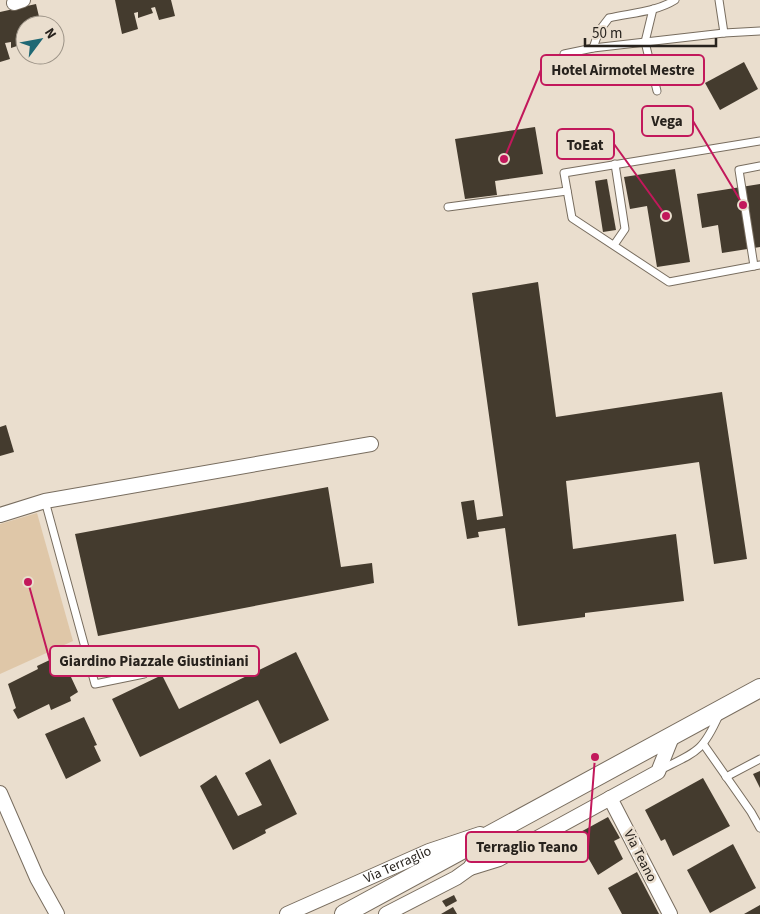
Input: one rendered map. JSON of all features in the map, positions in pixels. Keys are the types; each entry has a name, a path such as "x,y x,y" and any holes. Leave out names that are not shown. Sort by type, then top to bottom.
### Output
{"street":[{"path":"0,515 45,501 371,444"},
{"name":"Via Terraglio","path":"344,914 760,688"},
{"path":"658,772 672,737"},
{"name":"Via Terraglio","path":"387,914 456,878 470,868 498,859 658,772"},
{"path":"0,795 37,878 57,914"},
{"name":"Via Teano","path":"610,798 670,914"},
{"name":"Via Terraglio","path":"470,868 477,856 511,822"},
{"name":"Via Terraglio","path":"287,914 429,851 511,822"},
{"path":"37,878 47,914"}],"lane":[{"path":"593,48 599,31 609,18 666,6 675,0"},
{"path":"720,0 724,33"},
{"path":"653,9 646,42 657,91"},
{"path":"564,54 593,48 724,33 760,31"},
{"path":"760,141 564,173 572,218 669,282 757,266 739,170 760,166"},
{"path":"614,245 625,229 615,164"},
{"path":"448,207 567,191"},
{"path":"45,501 95,684 144,674"},
{"path":"658,772 695,753 704,745 721,710"},
{"path":"704,745 760,828"},
{"path":"726,777 760,759"}],"shaded area":[{"path":"37,513 73,641 0,674 0,524"}],"building":[{"path":"115,0 171,0 175,16 159,20 155,7 151,8 153,13 138,18 138,12 134,13 138,29 122,34"},
{"path":"36,4 39,15 15,15 15,47 11,48 11,42 5,43 10,59 0,62 0,12"},
{"path":"744,62 758,89 720,110 705,83"},
{"path":"535,127 543,174 495,181 497,195 465,199 455,139"},
{"path":"675,169 690,262 657,267 647,206 630,209 624,177"},
{"path":"607,179 616,230 603,232 595,181"},
{"path":"760,184 760,247 722,253 718,225 702,228 697,194"},
{"path":"538,282 556,417 722,392 747,559 714,564 699,462 566,481 573,549 676,534 684,601 585,613 585,617 518,626 505,528 478,532 479,537 467,539 461,502 474,500 477,520 503,516 472,293"},
{"path":"6,425 14,452 0,456 0,427"},
{"path":"328,487 341,567 372,563 374,583 98,636 75,534"},
{"path":"296,652 329,720 280,744 258,700 140,757 112,699 162,675 179,709"},
{"path":"56,657 57,661 67,657 74,676 71,677 78,692 70,697 71,701 51,710 49,704 18,719 13,710 16,708 8,684 38,669 37,666"},
{"path":"84,717 97,745 94,746 101,761 66,779 45,734"},
{"path":"270,759 297,814 265,830 266,833 233,850 200,786 216,775 238,816 262,805 245,773"},
{"path":"760,771 760,788 753,774"},
{"path":"703,778 730,826 673,856 665,839 661,841 645,810"},
{"path":"608,817 620,838 614,841 623,859 598,875 575,835"},
{"path":"733,844 756,888 710,913 687,870"},
{"path":"637,872 659,914 622,914 608,888"},
{"path":"454,895 457,901 446,907 442,901"},
{"path":"760,905 760,914 744,914"},
{"path":"453,907 457,914 441,914"}],"place":[{"name":"Hotel Airmotel Mestre","path":"504,159"},
{"name":"Vega","path":"743,205"},
{"name":"ToEat","path":"666,216"},
{"name":"Giardino Piazzale Giustiniani","path":"28,582"},
{"name":"Terraglio Teano","path":"595,757"}]}
